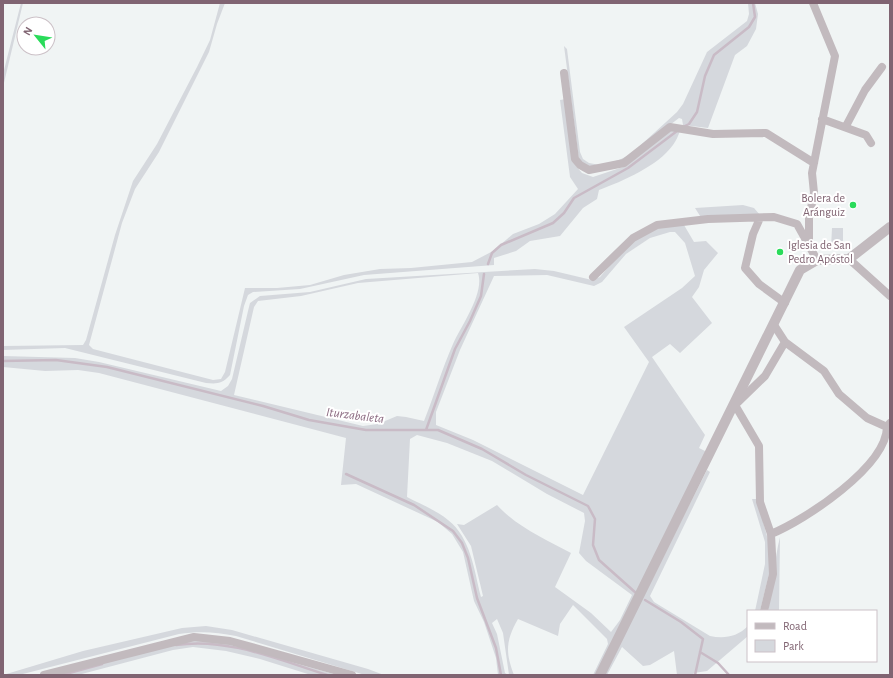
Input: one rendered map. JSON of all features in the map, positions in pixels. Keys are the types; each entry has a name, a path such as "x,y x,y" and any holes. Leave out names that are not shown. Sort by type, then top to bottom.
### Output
{"street":[{"path":"809,243 809,218 814,193 812,173 835,56 813,3"},
{"path":"846,126 865,90 882,66"},
{"path":"564,73 575,159 580,165 590,170 624,163 670,127 713,134 766,133 814,164"},
{"path":"822,119 846,126 866,135 871,143"},
{"path":"593,277 633,238 656,225 708,219 774,217 797,224 809,243 817,260"},
{"path":"760,218 745,268 759,284 785,303"},
{"path":"600,675 800,270 817,260 849,259 890,228"},
{"path":"849,259 890,296"},
{"path":"771,534 786,528 837,495 868,466 887,436 888,425 867,418 844,399 824,371 785,342 774,325"},
{"path":"734,405 765,376 785,342"},
{"path":"734,405 759,446 760,502 771,534 773,574 764,610"},
{"path":"44,675 194,637 230,641 352,675"}],"green space":[{"path":"21,3 23,3 20,16 18,16"},
{"path":"220,3 225,3 209,52 159,152 135,189 122,223 89,345 93,349 213,380 221,379 225,372 245,288 277,288 310,285 344,275 380,269 411,268 472,262 493,251 513,234 539,224 555,214 578,189 570,177 560,100 566,99 576,166 582,173 593,177 626,166 671,129 680,131 673,145 658,160 639,172 599,190 597,199 583,208 560,236 530,241 516,251 494,258 494,265 364,275 300,289 253,292 248,295 244,306 230,375 219,383 206,383 65,348 3,350 3,346 83,345 86,340 115,235 133,181 157,144 197,67 210,40"},
{"path":"748,3 755,3 758,14 756,29 747,46 735,55 708,128 683,125 682,119 679,118 623,161 602,165 619,160 631,154 677,112 683,104 707,52 747,21 749,14"},
{"path":"16,23 16,32 3,87 3,74"},
{"path":"564,46 567,49 580,152 583,159 589,163 600,165 587,167 579,160"},
{"path":"743,205 754,208 760,215 702,219 695,208"},
{"path":"684,225 694,242 706,241 718,253 704,270 699,287 692,297 712,323 680,353 670,344 652,357 705,435 699,448 707,452 596,675 593,675 608,644 607,639 573,605 560,624 558,636 518,619 511,633 508,646 509,660 514,675 509,675 503,633 497,619 492,623 497,634 505,673 508,675 498,675 496,658 484,622 474,601 463,552 452,534 438,522 356,484 341,485 346,438 99,373 78,370 45,371 3,367 3,356 75,358 99,362 221,391 228,386 232,379 250,303 260,296 310,292 366,279 535,269 554,271 592,280 600,277 627,245 661,226","holes":["675,232 685,243 695,276 682,288 624,327 649,362 583,495 473,440 436,425 436,412 460,350 494,276 547,275 594,286 602,282 626,254 650,238","478,273 479,281 475,300 449,353 424,421 397,416 378,424 363,426 234,395 254,307 258,301 301,296 358,283","417,435 447,443 492,461 547,494 584,513 585,521 579,553 586,561 632,595 620,620 611,632 591,613 555,587 571,553 522,526 497,505 464,525 457,524 471,546 483,596 481,597 474,566 467,545 456,527 438,513 407,497 410,439"]},
{"path":"832,228 843,228 843,246 831,248"},
{"path":"707,470 710,472 650,596 654,602 710,636 725,637 735,635 747,627 747,637 707,671 694,673 693,675 677,675 674,651 650,665 643,666 622,647 607,675 604,675"},
{"path":"752,499 757,499 771,551 769,574 760,610 755,610 765,564 765,542"},
{"path":"780,537 779,610 768,610 771,593"},
{"path":"206,626 232,630 368,669 384,675 365,675 236,636 201,632 179,634 19,675 3,675 83,651 182,628"},
{"path":"203,640 224,643 337,675 311,675 260,659 226,651 193,647 173,650 78,675 51,675 183,641"}],"waterway":[{"path":"683,127 689,124 697,112 705,76 714,55 749,27 755,17 753,3"},
{"path":"488,264 492,253 501,245 553,223 564,213 574,198 628,168 677,131"},
{"path":"426,430 455,349 481,296 484,274"},
{"name":"Iturzabaleta","path":"3,361 56,360 107,367 263,406 309,420 366,430 438,430 482,449 526,475 588,506 595,519 593,545 599,560 636,593"},
{"path":"346,474 414,505 453,531 462,543 468,558 477,598 496,648 501,675"},
{"name":"Iturzabaleta","path":"645,600 681,622 703,639 695,675"},
{"path":"176,645 195,643 234,647 253,651 327,675"},
{"path":"700,652 718,663 729,675"},
{"path":"62,675 102,664"}],"place":[{"name":"Bolera de Aránguiz","path":"853,205"},
{"name":"Iglesia de San Pedro Apóstol","path":"780,252"}]}
